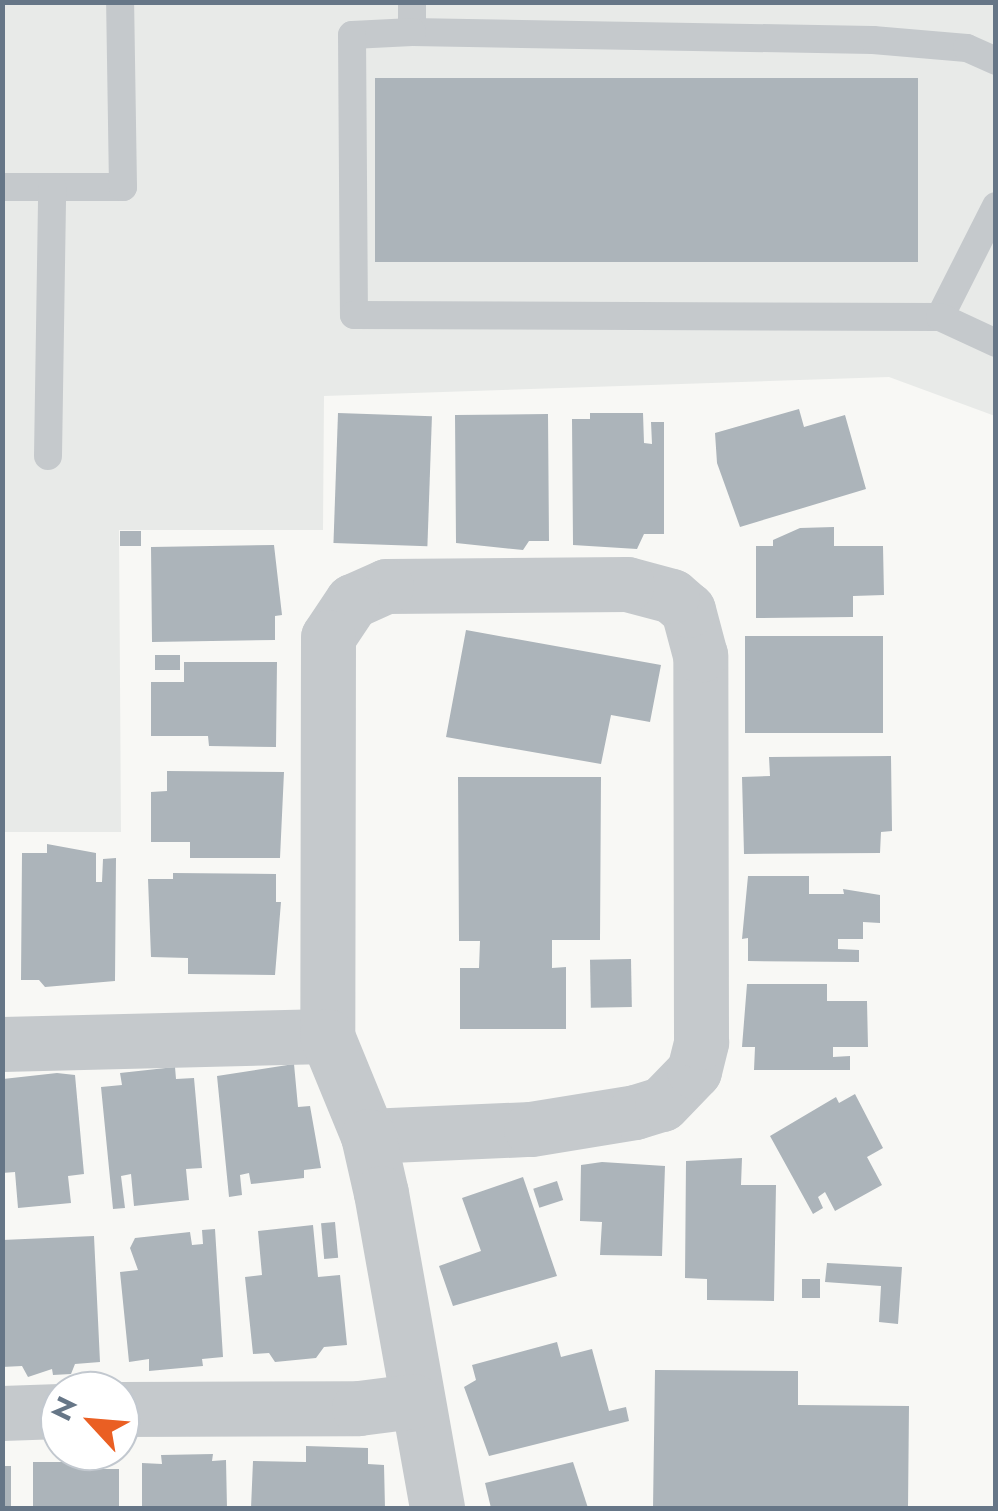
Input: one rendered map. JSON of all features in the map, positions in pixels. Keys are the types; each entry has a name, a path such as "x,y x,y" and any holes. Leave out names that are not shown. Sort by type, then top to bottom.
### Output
{"street":[{"path":"368,1136 531,1129 634,1112 672,1098 694,1071 701,1042 700,655 688,610 672,596 627,584 408,584 367,590 338,616 324,664 327,1036 368,1136 414,1401 437,1508"},
{"path":"2,1044 327,1036"},
{"path":"140,1409 358,1408 414,1401"},
{"path":"2,1413 40,1412"}],"lane":[{"path":"2,188 123,188 120,2"},
{"path":"412,2 412,32"},
{"path":"996,60 967,48 873,40 412,32 352,35 354,314 940,316 996,343"},
{"path":"48,456 52,188"},
{"path":"940,316 996,206"}],"shaded area":[{"path":"2,3 995,3 995,416 889,377 324,396 323,530 119,530 121,832 3,832"}],"building":[{"path":"375,78 918,78 918,262 375,262"},
{"path":"799,409 804,427 845,415 866,489 740,527 717,463 715,433"},
{"path":"338,413 432,416 427,546 333,543"},
{"path":"590,413 643,413 644,443 652,444 651,422 664,422 664,534 644,534 637,549 573,545 572,419 590,419"},
{"path":"548,414 549,541 529,541 523,550 456,543 455,415"},
{"path":"834,527 834,546 883,546 884,595 853,596 853,617 756,618 756,546 773,546 773,540 800,528"},
{"path":"120,531 141,531 141,546 120,546"},
{"path":"274,545 282,615 275,616 275,640 152,642 151,547"},
{"path":"466,630 661,665 650,722 611,715 601,764 446,737"},
{"path":"745,636 883,636 883,733 745,733"},
{"path":"155,655 180,655 180,670 155,670"},
{"path":"184,662 277,662 276,747 209,746 208,736 151,736 151,682 184,682"},
{"path":"891,756 892,831 881,832 880,853 744,854 742,777 770,776 769,757"},
{"path":"167,771 284,772 280,858 190,858 190,842 151,842 151,792 167,791"},
{"path":"458,777 601,777 600,940 552,940 552,968 566,967 566,1029 460,1029 460,968 479,968 480,941 459,941"},
{"path":"47,844 96,853 96,882 102,882 103,859 116,858 115,981 45,987 39,980 21,980 22,853 47,853"},
{"path":"173,873 276,874 276,902 281,902 275,975 188,974 188,958 151,957 148,879 173,879"},
{"path":"748,876 809,876 809,894 844,894 843,889 880,895 880,923 863,922 863,939 838,939 838,949 859,950 859,962 748,961 748,938 742,939"},
{"path":"631,959 632,1007 591,1008 590,960"},
{"path":"747,984 827,984 827,1001 867,1001 868,1047 833,1047 833,1057 850,1056 850,1070 754,1070 755,1047 742,1047"},
{"path":"294,1064 298,1107 310,1106 321,1168 304,1170 304,1178 251,1184 249,1173 240,1175 242,1195 229,1197 217,1076"},
{"path":"175,1067 176,1079 194,1078 202,1168 186,1169 189,1200 134,1206 131,1174 121,1176 125,1208 113,1209 101,1087 122,1085 120,1073"},
{"path":"75,1075 84,1174 68,1176 71,1203 18,1208 15,1172 2,1173 3,1079"},
{"path":"855,1094 883,1148 867,1157 882,1185 835,1211 825,1192 818,1197 823,1208 813,1214 770,1136 836,1097 839,1103"},
{"path":"742,1158 741,1185 776,1185 774,1301 707,1300 707,1279 685,1278 686,1161"},
{"path":"602,1162 665,1166 662,1256 600,1255 602,1222 580,1221 581,1165"},
{"path":"523,1177 557,1276 453,1306 439,1266 481,1251 462,1198"},
{"path":"557,1181 563,1200 539,1208 533,1189"},
{"path":"335,1222 338,1258 324,1259 321,1223"},
{"path":"313,1225 318,1277 340,1275 347,1345 324,1347 316,1358 275,1362 269,1353 253,1354 245,1277 262,1275 258,1231"},
{"path":"215,1229 223,1357 202,1359 203,1366 149,1371 149,1359 129,1362 120,1272 138,1270 130,1248 135,1238 190,1232 192,1245 203,1244 202,1230"},
{"path":"94,1236 100,1362 75,1364 72,1371 40,1371 28,1377 22,1366 2,1367 2,1240"},
{"path":"827,1263 902,1267 898,1324 879,1322 881,1286 825,1282"},
{"path":"802,1279 820,1279 820,1298 802,1298"},
{"path":"557,1342 561,1357 592,1349 609,1411 626,1407 629,1421 489,1456 464,1387 476,1380 472,1365"},
{"path":"655,1370 798,1371 798,1405 909,1406 908,1508 653,1508"},
{"path":"306,1446 368,1448 368,1464 384,1465 385,1508 251,1508 253,1461 306,1462"},
{"path":"213,1454 212,1461 226,1460 227,1508 142,1508 142,1463 162,1464 161,1455"},
{"path":"33,1462 40,1462 40,1471 119,1471 119,1508 33,1508"},
{"path":"573,1462 588,1508 491,1508 485,1483"},
{"path":"2,1466 11,1466 11,1508 2,1508"}]}
